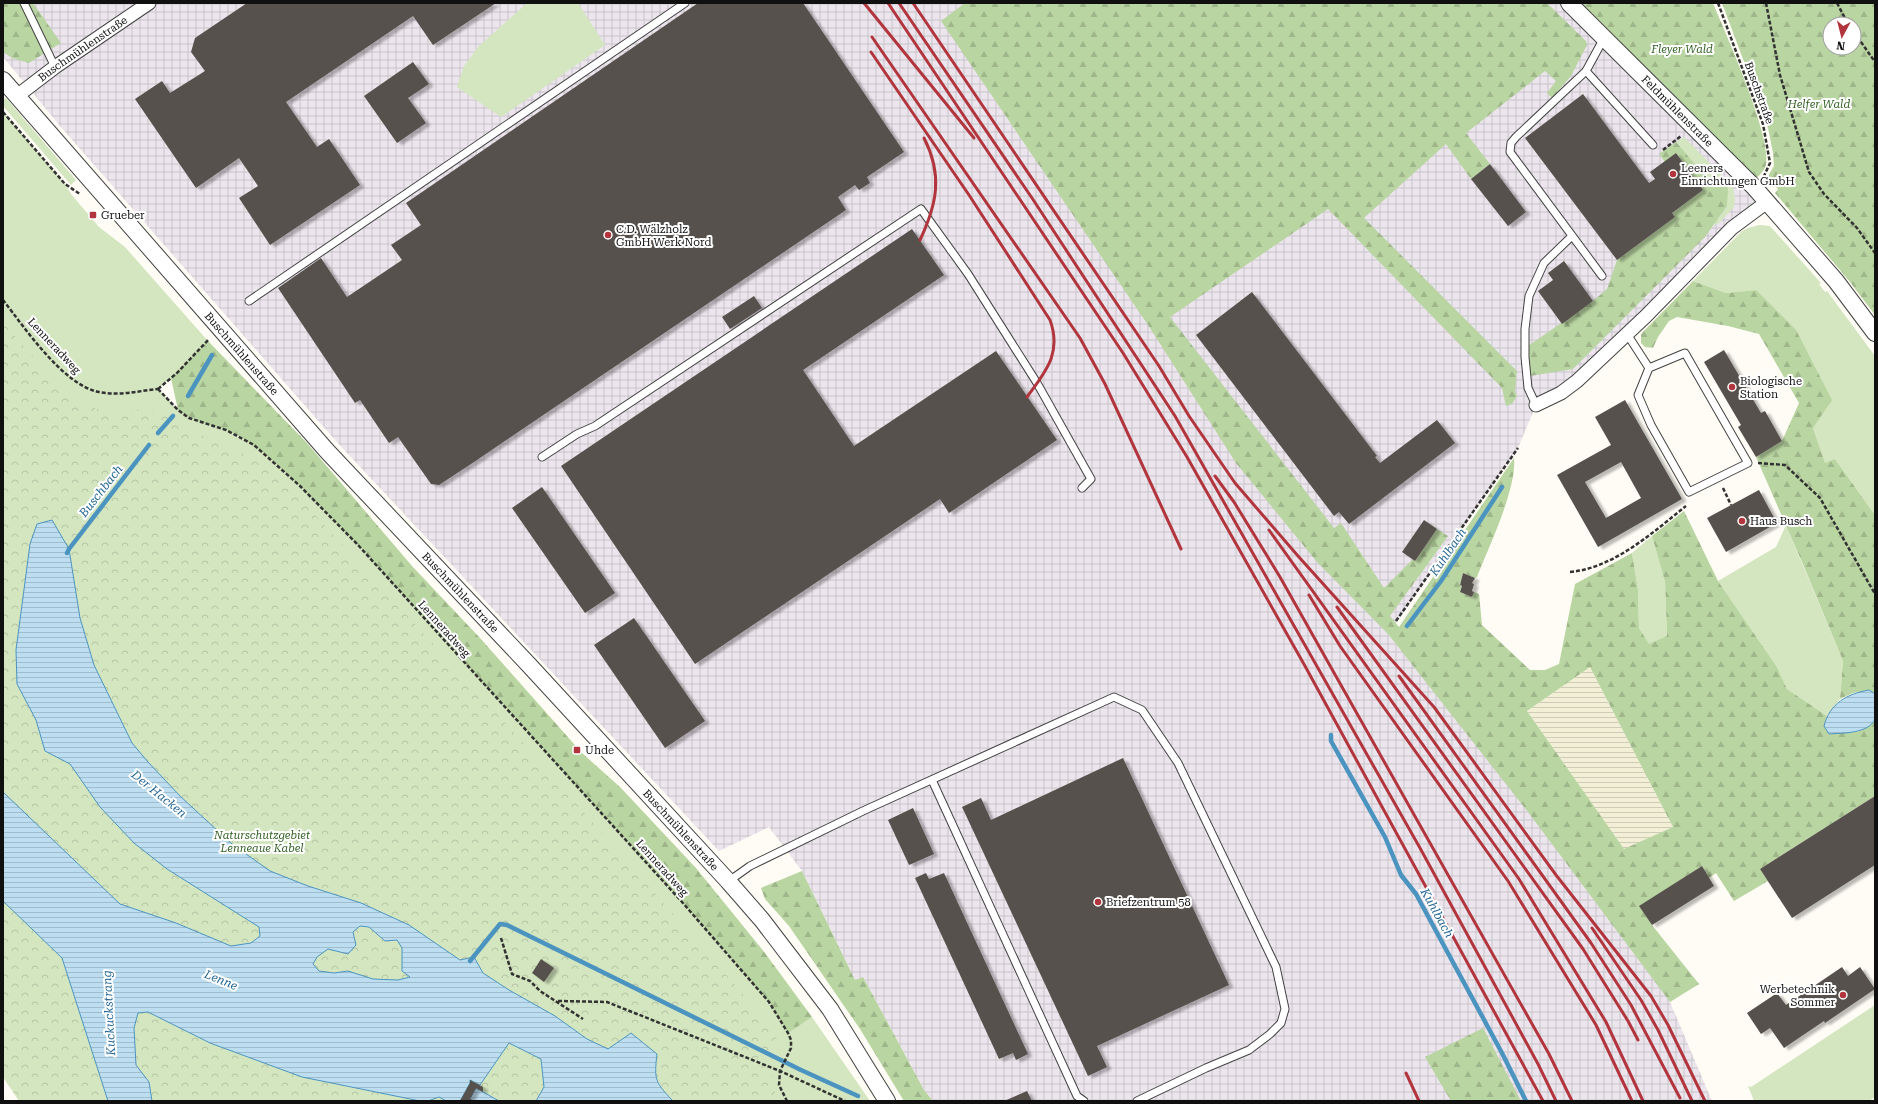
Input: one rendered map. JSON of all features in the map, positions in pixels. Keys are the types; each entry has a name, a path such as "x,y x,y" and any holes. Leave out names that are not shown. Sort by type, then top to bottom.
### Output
{"street":[{"name":"Feldmühlenstraße","path":"1569,3 1754,187 1836,281 1875,333"},
{"name":"Buschmühlenstraße","path":"17,96 55,67 146,4"},
{"name":"Buschmühlenstraße","path":"3,80 327,451 529,665 728,881 762,920 830,1010 887,1101"},
{"path":"1536,405 1561,393 1577,381 1627,334 1732,228 1767,202"}],"lane":[{"path":"24,3 55,67"},
{"path":"249,301 686,3"},
{"path":"1602,276 1510,152 1511,143 1516,137 1586,70 1604,38"},
{"path":"1586,70 1653,145"},
{"path":"542,457 577,434 595,426 921,209 968,274 1037,383 1091,479 1082,488"},
{"path":"1536,405 1528,388 1525,357 1525,329 1529,296 1544,263 1572,236"},
{"path":"1627,334 1649,368"},
{"path":"1685,353 1748,463 1689,492 1651,425 1638,395 1649,368 1685,353"},
{"path":"728,881 750,866 932,780 1114,697 1142,710 1178,763 1276,967 1285,1009 1281,1023 1270,1034 1249,1050 1206,1068 1137,1101"},
{"path":"932,780 1077,1096 1084,1101"}],"path":[{"name":"Buschstraße","path":"1718,3 1763,124 1769,154 1768,170 1754,187"},
{"path":"1766,3 1780,75 1809,172 1824,194 1857,228 1875,253"},
{"path":"1837,3 1844,16"},
{"path":"1862,43 1875,62"},
{"path":"1653,145 1660,152 1694,126"},
{"name":"Lenneradweg","path":"3,300 35,340 66,374 80,384 98,392 113,394 130,394 158,389 178,410 189,418 226,430 241,437 260,450 300,486 358,545 682,902 769,1002 790,1036 791,1048 780,1071"},
{"path":"158,389 177,373 219,328"},
{"path":"1396,621 1518,448"},
{"path":"1748,463 1785,465 1820,498 1846,540 1875,594"},
{"path":"1718,479 1731,505"},
{"path":"1570,572 1594,567 1629,549 1686,506"},
{"path":"501,938 512,974 530,981 540,991 558,1001 583,1019"},
{"path":"558,1001 607,1002 780,1071 845,1101"},
{"path":"780,1071 780,1085 787,1101"}],"shaded area":[{"path":"3,3 1569,3 1767,202 1577,381 1536,405 1518,448 1388,634 1645,955 1670,1002 1712,1101 933,1101 924,1090 863,977 855,980 802,871 769,827 719,851 335,440 60,126 3,57"},
{"path":"1590,667 1673,827 1624,850 1527,711"}],"green space":[{"path":"3,3 33,3 61,43 29,63 12,58 3,52"},
{"path":"527,3 578,3 605,45 501,117 457,87 464,66 479,46"},
{"path":"965,3 1547,3 1586,41 1587,45 1571,76 1552,98 1547,93 1556,81 1545,71 1466,133 1490,164 1471,179 1446,144 1364,218 1517,371 1515,391 1517,396 1512,404 1506,406 1502,388 1328,209 1170,317 1334,528 1341,523 1384,588 1413,559 1415,561 1437,529 1448,536 1390,616 1399,627 1514,458 1514,471 1507,501 1495,534 1477,577 1475,578 1463,573 1460,592 1472,597 1474,592 1479,594 1482,625 1530,670 1545,670 1559,664 1575,584 1632,553 1638,590 1639,628 1649,644 1667,636 1665,582 1652,536 1684,511 1718,581 1777,667 1787,689 1827,716 1824,726 1845,732 1857,732 1869,725 1875,719 1875,796 1760,869 1768,881 1734,901 1716,873 1709,878 1702,866 1640,906 1652,925 1699,984 1670,1002 1528,812 1388,634 1317,562 1236,463 1150,328 941,21","holes":["1590,667 1673,827 1624,849 1527,711"]},
{"name":"Fleyer Wald","path":"1569,3 1713,3 1747,85 1762,132 1766,151 1766,165 1762,173 1751,184"},
{"name":"Helfer Wald","path":"1722,3 1875,3 1875,315 1850,282 1775,193 1778,189 1771,182 1768,185 1765,181 1774,166 1767,123"},
{"path":"6,98 76,180 71,185 3,106 3,99"},
{"name":"Naturschutzgebiet Lenneaue Kabel","path":"3,112 65,184 71,194 99,227 125,247 208,341 177,373 158,389 178,410 189,418 226,430 254,445 300,486 358,545 682,902 769,1002 788,1032 812,1017 870,1101 673,1101 3,792"},
{"path":"1684,137 1733,187 1735,199 1734,207 1718,224 1714,225 1727,206 1676,142"},
{"path":"1676,142 1710,182 1719,180 1728,188 1727,206 1705,237 1573,369 1530,376 1528,346 1593,301 1607,289 1617,260 1675,217 1672,213 1703,190 1676,153 1665,162 1659,154"},
{"path":"1759,225 1770,226 1821,283 1819,284 1825,292 1827,291 1875,356 1875,515 1835,459 1825,464 1813,428 1756,290 1726,293 1693,281 1742,231"},
{"path":"1693,281 1726,293 1756,290 1796,330 1832,400 1813,428 1825,463 1835,459 1875,515 1875,694 1869,690 1853,693 1840,699 1843,661 1756,457 1782,441 1799,403 1759,334 1728,326 1677,317 1669,321 1658,337 1653,348 1645,347 1641,343 1641,334"},
{"name":"Naturschutzgebiet Lenneaue Kabel","path":"3,323 70,398 96,409 122,412 143,409 157,411 189,430 236,449 266,468 307,506 518,737 777,1033 772,1079 777,1101 19,1101 3,1077"},
{"path":"208,341 307,443 412,566 480,638 582,753 620,787 696,868 765,953 812,1017 788,1033 769,1002 682,902 358,545 300,486 266,455 241,437 226,430 189,418 178,410 171,378"},
{"path":"1786,525 1843,661 1840,699 1827,716 1787,689 1777,667 1718,581 1776,547"},
{"path":"1652,536 1665,582 1667,636 1649,645 1639,628 1638,590 1632,553"},
{"path":"802,871 855,980 863,977 924,1090 933,1101 904,1101 860,1029 789,926 765,899 761,888"},
{"path":"1875,1005 1875,1097 1869,1101 1754,1101 1748,1086 1751,1087"},
{"path":"1483,1028 1521,1101 1451,1101 1425,1057"}],"water":[{"path":"52,520 69,549 80,618 94,665 132,743 180,796 232,844 270,871 308,886 361,903 409,925 460,960 474,957 483,973 509,990 555,1016 587,1039 608,1049 631,1033 657,1054 657,1080 662,1089 673,1101 536,1101 544,1087 541,1059 509,1043 480,1085 470,1080 470,1083 460,1101 446,1101 439,1097 428,1101 420,1101 302,1077 210,1043 148,1012 138,1013 134,1028 136,1065 149,1082 152,1101 108,1101 62,958 3,901 3,792 120,904 176,923 231,946 251,943 260,936 259,927 167,869 134,843 100,807 70,764 45,751 36,720 17,684 16,650 30,544 37,524","holes":["360,926 369,927 385,941 397,940 402,948 402,971 410,977 398,980 373,979 348,971 334,973 319,971 313,964 317,957 328,949 348,954 356,945 353,932"]},
{"path":"1869,690 1875,694 1876,716 1872,724 1867,728 1854,732 1829,734 1824,726 1830,711 1840,701 1847,697"},
{"path":"476,1088 499,1101 474,1101 470,1099"}],"building":[{"path":"247,3 496,3 433,45 413,16 286,102 317,147 329,139 360,185 270,245 239,198 258,186 239,158 196,188 135,99 162,81 170,93 205,71 191,52 195,38"},
{"name":"C.D. Wälzholz GmbH Werk Nord","path":"698,3 803,3 904,152 867,177 870,183 859,190 855,185 838,197 846,210 474,462 439,485 431,484 398,437 389,443 360,400 355,403 278,288 321,258 347,297 402,260 391,245 421,225 406,203"},
{"path":"413,62 429,84 408,98 426,123 397,143 364,96"},
{"path":"1583,94 1649,183 1655,179 1650,172 1676,153 1703,190 1672,213 1675,217 1617,260 1525,138"},
{"path":"1490,164 1526,212 1508,226 1471,179"},
{"path":"912,229 944,275 803,370 854,446 996,351 1057,440 949,513 940,499 695,664 561,466"},
{"path":"1564,261 1593,301 1562,324 1538,291 1553,280 1548,273"},
{"path":"1252,292 1377,456 1375,457 1380,463 1437,420 1455,443 1349,524 1339,512 1334,516 1196,335"},
{"path":"754,296 762,308 730,329 722,317"},
{"name":"Biologische Station","path":"1724,350 1761,413 1765,411 1782,441 1756,457 1738,427 1741,425 1704,362"},
{"path":"1625,400 1682,499 1598,547 1557,475 1611,445 1595,417","holes":["1621,462 1641,498 1606,518 1585,482"]},
{"path":"542,487 615,593 585,613 512,508"},
{"name":"Haus Busch","path":"1759,490 1777,523 1726,552 1707,518"},
{"path":"1424,520 1437,529 1415,561 1402,552"},
{"path":"1463,573 1475,578 1472,583 1474,584 1472,591 1474,592 1472,597 1460,592"},
{"path":"634,618 705,721 665,748 594,645"},
{"name":"Briefzentrum 58","path":"1123,758 1229,985 1097,1046 1107,1067 1088,1076 962,807 981,798 991,820"},
{"path":"1875,796 1875,865 1792,918 1760,869"},
{"path":"913,808 934,854 909,865 888,820"},
{"path":"1702,866 1714,886 1652,925 1639,906"},
{"path":"926,873 929,879 944,873 1028,1054 1016,1060 1013,1053 999,1059 915,878"},
{"path":"541,959 554,968 544,982 532,973"},
{"path":"1842,967 1848,976 1860,967 1875,989 1825,1023 1824,1021 1784,1048 1770,1028 1761,1034 1747,1013 1777,993 1786,1005"},
{"path":"470,1080 483,1087 483,1092 476,1088 470,1099 474,1101 460,1101 470,1083"},
{"path":"1027,1091 1032,1101 1004,1101"}],"waterway":[{"name":"Buschbach","path":"188,396 212,355"},
{"name":"Buschbach","path":"158,433 173,416"},
{"name":"Buschbach","path":"67,553 149,445"},
{"name":"Kuhlbach","path":"1407,626 1441,581 1502,487"},
{"name":"Kuhlbach","path":"1331,735 1331,741 1385,837 1401,875 1416,894 1502,1053 1526,1101"},
{"path":"470,961 500,924 507,925 801,1070 858,1096"}],"railway":[{"path":"864,3 974,138"},
{"path":"888,3 1123,353 1187,457 1305,666 1543,1101"},
{"path":"899,3 1032,198 1175,416 1420,848 1538,1064 1556,1101"},
{"path":"913,3 1159,366 1189,416 1235,483 1298,556 1434,707 1556,875 1651,996 1668,1025 1705,1101"},
{"path":"872,37 1080,338 1105,384 1181,549"},
{"path":"871,52 969,195 1050,320 1054,342 1053,352 1046,370 1027,397"},
{"path":"920,240 934,202 936,189 934,164 924,138"},
{"path":"1215,476 1234,502 1280,577 1549,1054 1572,1101"},
{"path":"1269,530 1519,879 1606,1022 1643,1101"},
{"path":"1309,595 1340,646 1508,881 1596,1025 1632,1101"},
{"path":"1337,607 1583,949 1628,1021 1638,1040"},
{"path":"1399,676 1591,943 1631,1005 1680,1098"},
{"path":"1592,928 1641,1000 1658,1030 1692,1101"},
{"path":"1406,1073 1419,1101"}],"place":[{"name":"Leeners Einrichtungen GmbH","path":"1673,174"},
{"name":"Grueber","path":"93,215"},
{"name":"C.D. Wälzholz GmbH Werk Nord","path":"608,235"},
{"name":"Biologische Station","path":"1732,387"},
{"name":"Haus Busch","path":"1742,521"},
{"name":"Uhde","path":"577,750"},
{"name":"Briefzentrum 58","path":"1098,902"},
{"name":"Werbetechnik Sommer","path":"1843,995"}],"water label":[{"name":"Der Hacken","path":"159,794"},
{"name":"Lenne","path":"221,980"},
{"name":"Kuckuckstrang","path":"109,1013"}]}
